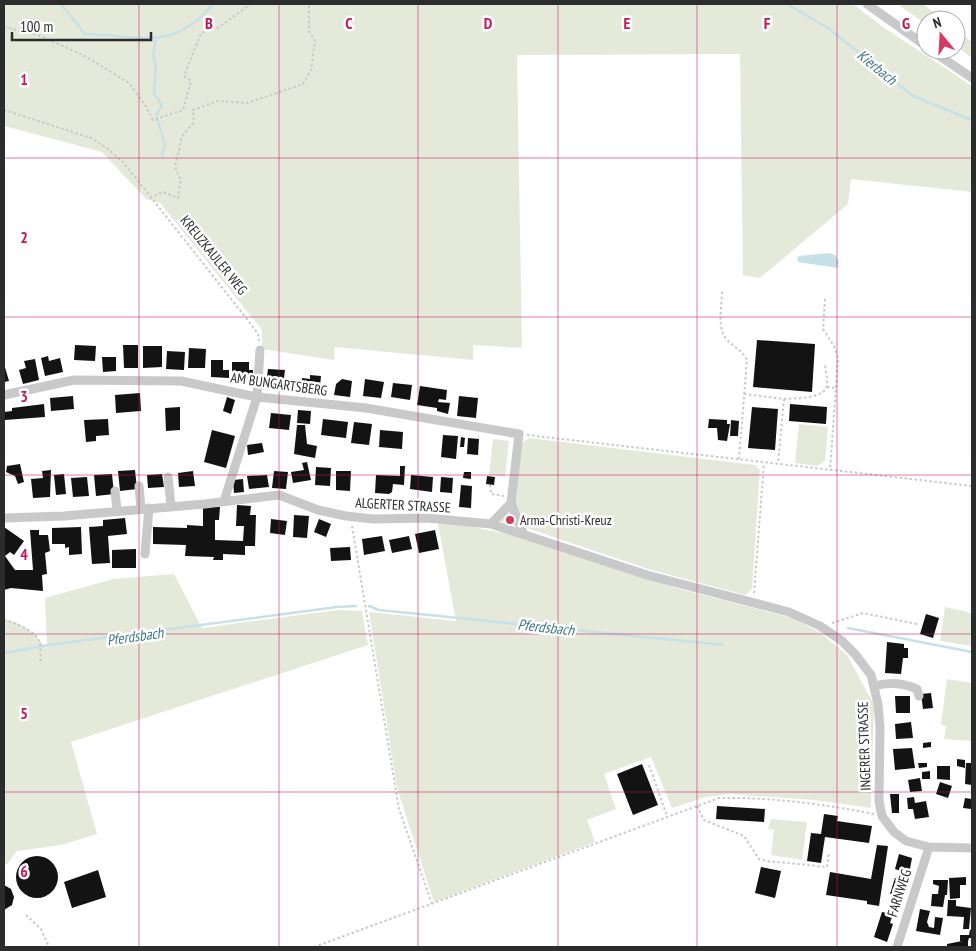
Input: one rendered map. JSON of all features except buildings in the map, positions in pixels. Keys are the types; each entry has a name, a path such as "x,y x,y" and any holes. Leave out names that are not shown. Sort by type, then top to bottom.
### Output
{"street":[{"path":"867,4 916,39"},
{"path":"946,60 972,78"},
{"path":"224,501 257,397 260,350"},
{"name":"AM BUNGARTSBERG","path":"4,395 74,380 181,381 257,397 366,408 520,434"},
{"path":"520,434 511,503 523,533"},
{"path":"168,477 171,506"},
{"path":"138,486 145,508 145,554"},
{"path":"115,491 117,510"},
{"name":"ALGERTER STRASSE","path":"4,518 171,506 279,495 318,510 351,516 373,519 427,518 490,524 523,533 647,575"},
{"path":"490,524 511,503"},
{"name":"INGERER STRASSE","path":"647,575 789,612 820,626 855,654 871,675 874,686 880,727 879,801 882,816"},
{"path":"874,686 890,683 912,687 917,689 919,696"},
{"path":"882,816 894,832 906,840 929,847 972,848"},
{"name":"FARNWEG","path":"897,947 929,847"}],"path":[{"path":"4,27 38,35 85,56 129,83 153,120 183,110 191,81 184,76 201,33 219,27 251,4"},
{"path":"150,198 163,192 178,198 181,180 175,167 182,136 194,122 193,110 217,101 247,103 303,84 311,70 315,41 309,31 309,6 307,4"},
{"name":"KREUZKAULER WEG","path":"4,110 91,138 124,163 250,323 258,334 260,350"},
{"path":"722,292 722,332 727,340 744,354 747,360 739,459"},
{"path":"825,298 822,329 837,352 830,470"},
{"path":"744,394 784,399 814,396 824,391 827,387 825,364"},
{"path":"827,387 836,388"},
{"path":"778,464 784,399"},
{"path":"520,434 972,486"},
{"path":"754,603 764,462"},
{"path":"490,485 491,494 503,495 511,503"},
{"path":"351,516 399,809 432,905"},
{"path":"820,626 863,613 917,624"},
{"path":"4,620 14,622 34,634 40,642 41,664"},
{"path":"648,765 667,816"},
{"path":"314,947 719,798 816,803 882,816"},
{"path":"697,806 704,820 744,836 759,858 766,861 827,867 829,852"},
{"path":"26,915 41,929 49,947"}],"shaded area":[{"path":"4,4 853,4 916,49 916,60 933,60 972,86 972,192 851,179 848,204 760,278 743,275 740,54 517,55 522,348 473,345 473,360 335,347 334,360 262,349 262,330 160,203 146,199 102,152 4,126"},
{"path":"897,4 923,4 931,10 916,10 916,17"},
{"path":"966,37 972,42 972,58 966,54"},
{"path":"799,424 828,427 825,461 818,466 795,463"},
{"path":"529,438 755,465 760,470 752,589 745,595 648,569 524,527 515,503 521,444"},
{"path":"493,439 509,441 505,477 489,475"},
{"path":"511,509 517,526 498,521"},
{"path":"438,524 464,525 512,535 680,589 792,618 821,633 847,655 874,705 871,808 815,800 730,794 706,797 672,808 651,757 604,774 616,809 587,820 595,842 434,902 397,788 369,612 456,621"},
{"path":"174,574 202,628 338,610 362,611 368,645 71,742 97,834 61,845 17,851 7,864 4,865 4,619 17,623 28,630 47,649 45,598 113,579"},
{"path":"945,607 972,613 972,646 940,641"},
{"path":"947,679 972,683 972,741 944,739 946,727 941,724"},
{"path":"771,819 807,822 802,860 771,855 774,830 768,829"}],"water":[{"path":"829,253 835,255 839,261 838,268 798,262 797,258 799,256"}],"waterway":[{"path":"61,4 85,34 139,38 154,38 183,30 198,19 213,4"},
{"name":"Kierbach","path":"787,4 828,28 913,96 972,120"},
{"path":"156,39 153,56 156,66 154,93 162,106 156,115 165,145 162,156"},
{"name":"Pferdsbach","path":"4,653 49,645 356,606"},
{"name":"Pferdsbach","path":"369,606 379,610 723,645"},
{"name":"Pferdsbach","path":"848,628 972,652"}],"place":[{"name":"Arma-Christi-Kreuz","path":"510,520"}]}
